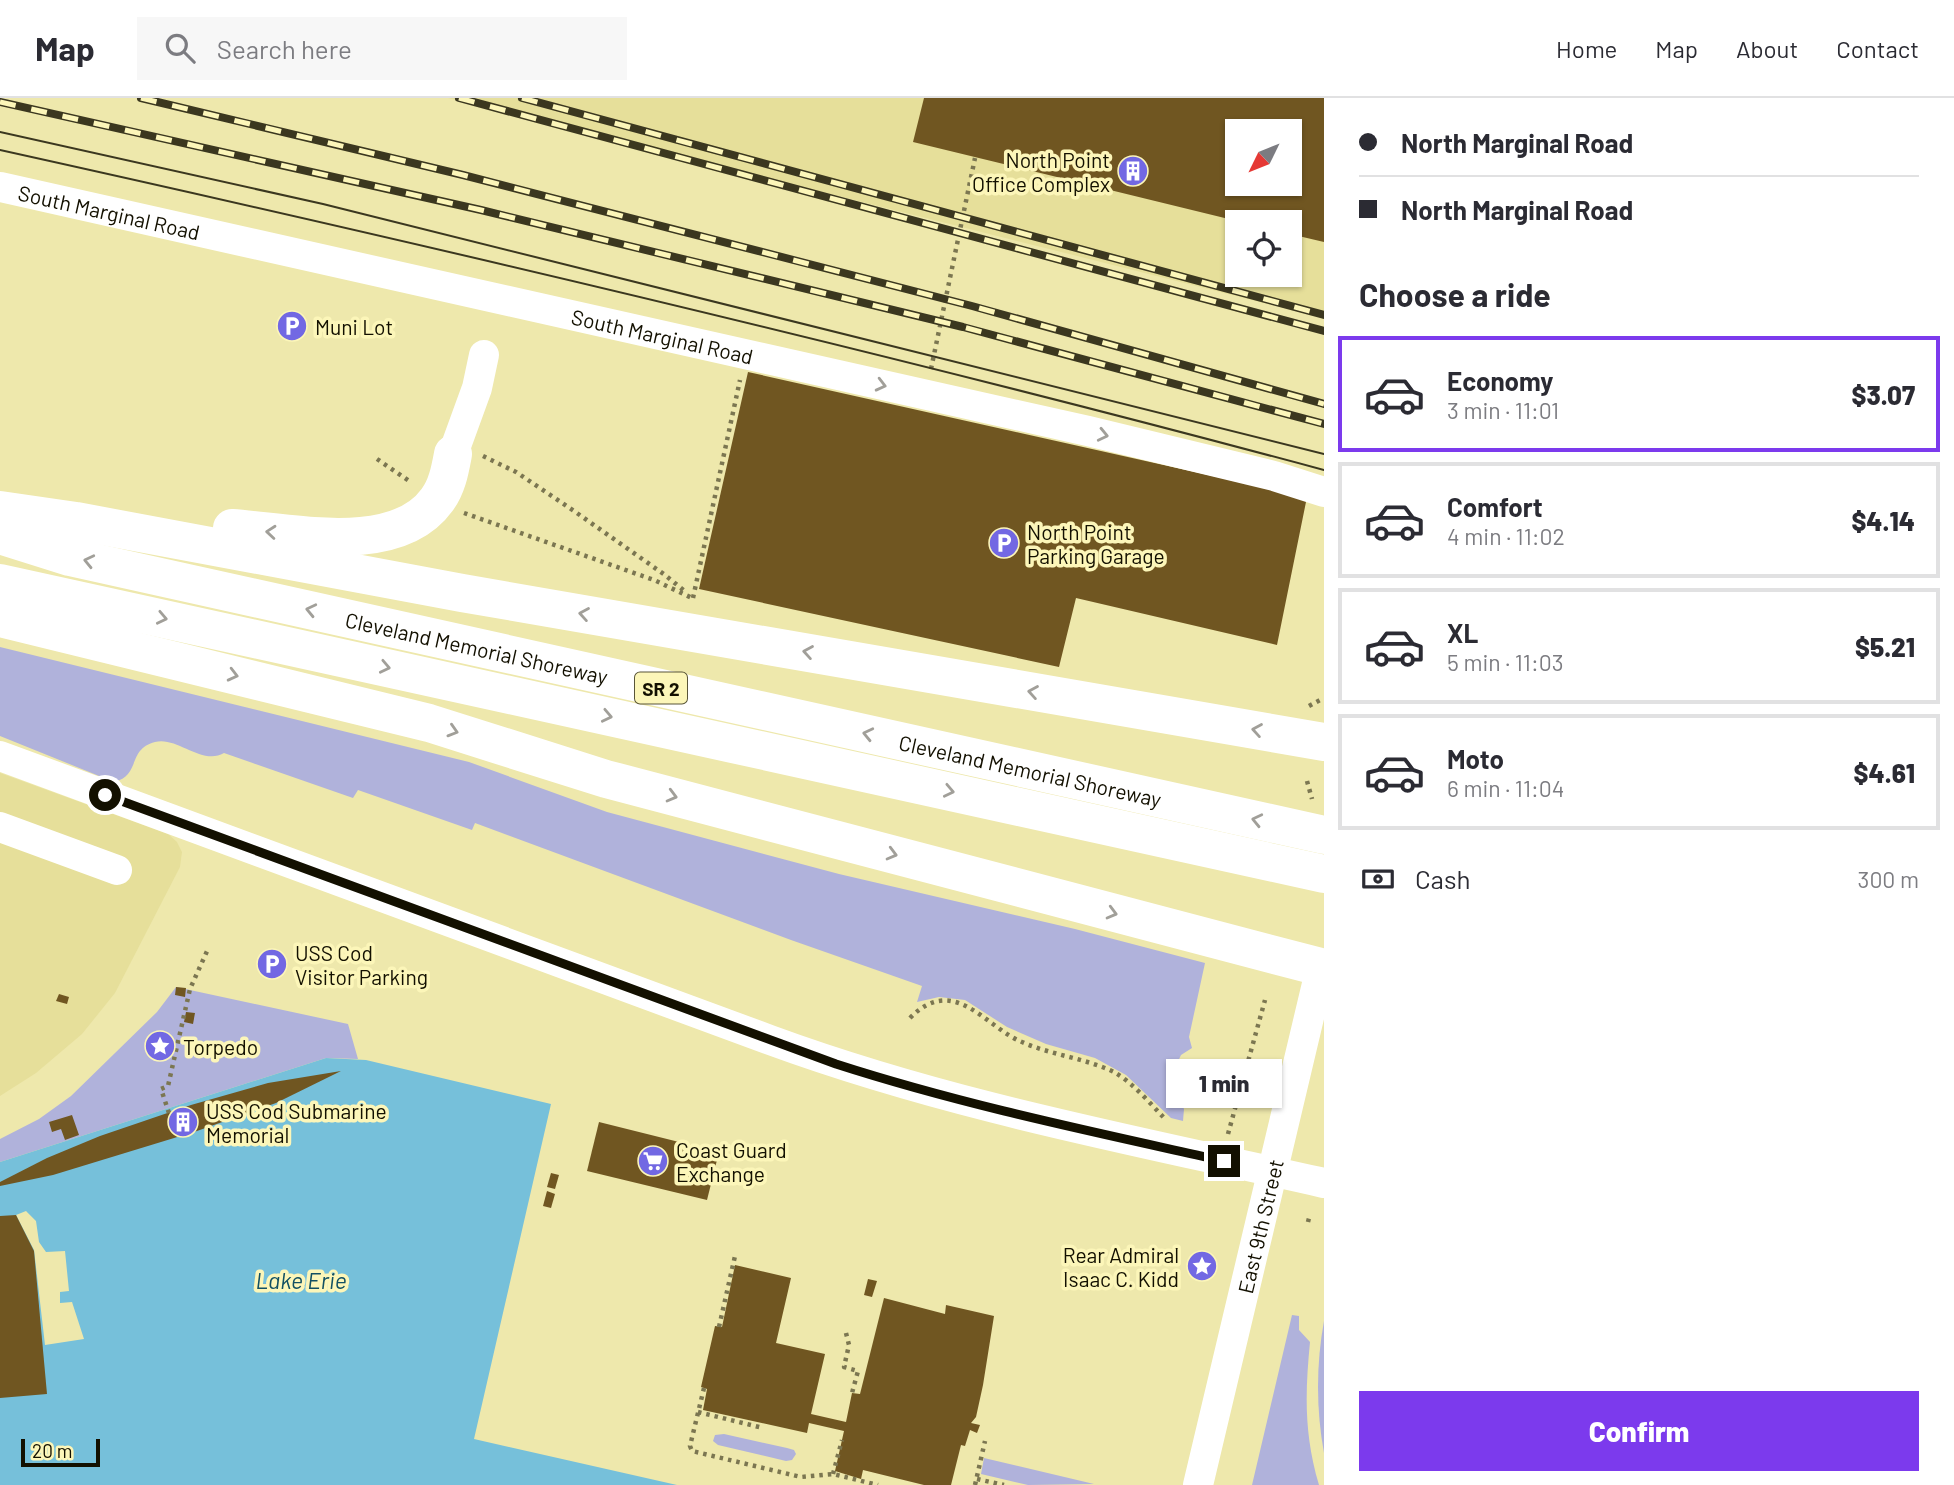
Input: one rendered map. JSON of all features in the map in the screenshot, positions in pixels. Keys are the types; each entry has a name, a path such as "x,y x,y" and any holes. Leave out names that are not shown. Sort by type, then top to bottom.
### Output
{"highway":[{"path":"76,521 236,528 330,536 387,532 421,516 438,500 457,441"},
{"path":"0,510 76,521 449,590 1324,742"},
{"name":"Cleveland Memorial Shoreway","path":"0,535 70,557 1318,817"},
{"name":"Cleveland Memorial Shoreway","path":"0,583 1324,874"},
{"path":"0,618 429,723 606,779 1322,968"}],"street":[{"name":"South Marginal Road","path":"0,187 746,353 1180,453 1274,476 1324,492"},
{"path":"457,441 477,388 484,355"},
{"path":"0,756 847,1067 897,1083 1022,1115 1324,1183"},
{"path":"0,827 117,870"},
{"name":"East 9th Street","path":"1198,1485 1322,968"}],"path":[{"path":"930,371 975,158"},
{"path":"693,598 746,353"},
{"path":"457,441 516,472 665,575 693,598"},
{"path":"377,459 415,485"},
{"path":"451,509 654,580 693,598"},
{"path":"1307,781 1318,817"},
{"path":"169,1112 161,1089 168,1086 188,998 208,949"},
{"path":"1216,1132 1228,1134 1265,1000"},
{"path":"910,1018 923,1005 960,1003 980,1012 1020,1042 1115,1073 1135,1088 1168,1122"},
{"path":"1308,1222 1310,1214"},
{"path":"719,1327 735,1255"},
{"path":"846,1333 849,1345 844,1367 858,1371 852,1392"},
{"path":"704,1388 690,1446 692,1451 801,1476 833,1474 878,1485"},
{"path":"698,1412 763,1428"},
{"path":"833,1474 842,1440"},
{"path":"985,1441 976,1482 1004,1485"},
{"path":"799,1485 801,1476"}],"shaded area":[{"path":"448,98 1324,98 1324,318"},
{"path":"0,647 469,762 607,812 839,874 1075,929 1205,963 1189,1037 1192,1048 1181,1055 1171,1076 1173,1089 1184,1109 1183,1121 1171,1118 1126,1075 1095,1058 1046,1044 1007,1027 965,1000 939,997 917,1002 922,986 475,823 472,830 358,790 353,798 224,753 207,756 163,741 146,745 128,774 114,782 0,736"},
{"path":"0,773 168,834 177,842 182,852 180,867 115,993 82,1034 36,1073 0,1096"},
{"path":"176,987 348,1024 358,1059 326,1058 0,1162 0,1139 39,1119 71,1096 157,1012"},
{"path":"1292,1315 1299,1316 1299,1330 1310,1342 1307,1414 1319,1485 1252,1485"},
{"path":"1324,1321 1324,1453 1318,1387"},
{"path":"724,1434 787,1448 794,1450 796,1454 792,1460 786,1461 718,1445 713,1441 715,1435"},
{"path":"984,1458 1094,1484 1028,1485 981,1474"}],"water":[{"name":"Lake Erie","path":"326,1058 366,1060 551,1104 474,1439 677,1485 0,1485 0,1162"}],"pier":[{"path":"26,1211 36,1221 39,1242 46,1252 65,1251 69,1291 60,1292 60,1303 72,1302 84,1339 45,1345 34,1250 16,1215"}],"building":[{"name":"North Point Office Complex","path":"924,98 1324,98 1324,242 1302,237 1302,210 1225,210 1225,218 913,142"},
{"name":"North Point Parking Garage","path":"748,372 1307,497 1277,645 1076,598 1059,667 699,589"},
{"path":"176,987 186,988 185,997 175,995"},
{"path":"59,994 69,997 67,1004 56,1001"},
{"path":"186,1012 195,1013 193,1024 184,1022"},
{"name":"USS Cod Submarine Memorial","path":"341,1071 276,1103 197,1131 53,1175 0,1186 0,1182 47,1158 100,1136 191,1105 268,1083"},
{"path":"72,1115 79,1135 65,1140 61,1129 52,1132 49,1122"},
{"name":"Coast Guard Exchange","path":"599,1122 719,1152 707,1200 587,1171"},
{"path":"551,1173 559,1175 555,1189 547,1187"},
{"path":"547,1191 555,1194 551,1208 543,1206"},
{"path":"16,1215 34,1251 47,1394 0,1398 0,1216"},
{"path":"735,1265 791,1278 776,1343 825,1354 811,1414 846,1422 852,1393 860,1394 884,1298 945,1314 946,1305 994,1316 983,1385 976,1417 971,1423 980,1425 977,1433 970,1430 965,1446 961,1445 951,1485 924,1485 863,1470 861,1479 835,1471 844,1431 809,1423 807,1433 703,1410 707,1389 701,1387 715,1326 722,1327"},
{"path":"868,1279 877,1281 872,1297 864,1295"}],"tram line":[{"path":"0,132 323,204 1324,454"},
{"path":"0,150 664,302 1324,470"}],"railway":[{"path":"141,98 463,175 972,306 1324,404"},
{"path":"459,98 1324,331"},
{"path":"522,98 1324,315"},
{"path":"0,102 481,210 963,327 1324,424"}],"place":[{"name":"North Point Office Complex","path":"1133,171"},
{"name":"Muni Lot","path":"292,326"},
{"name":"North Point Parking Garage","path":"1004,543"},
{"name":"USS Cod Visitor Parking","path":"272,964"},
{"name":"Torpedo","path":"160,1046"},
{"name":"USS Cod Submarine Memorial","path":"183,1122"},
{"name":"Coast Guard Exchange","path":"653,1161"},
{"name":"Rear Admiral Isaac C. Kidd","path":"1202,1266"}],"route":[{"path":"105,795 836,1064 897,1083 1022,1115 1224,1161"}]}
